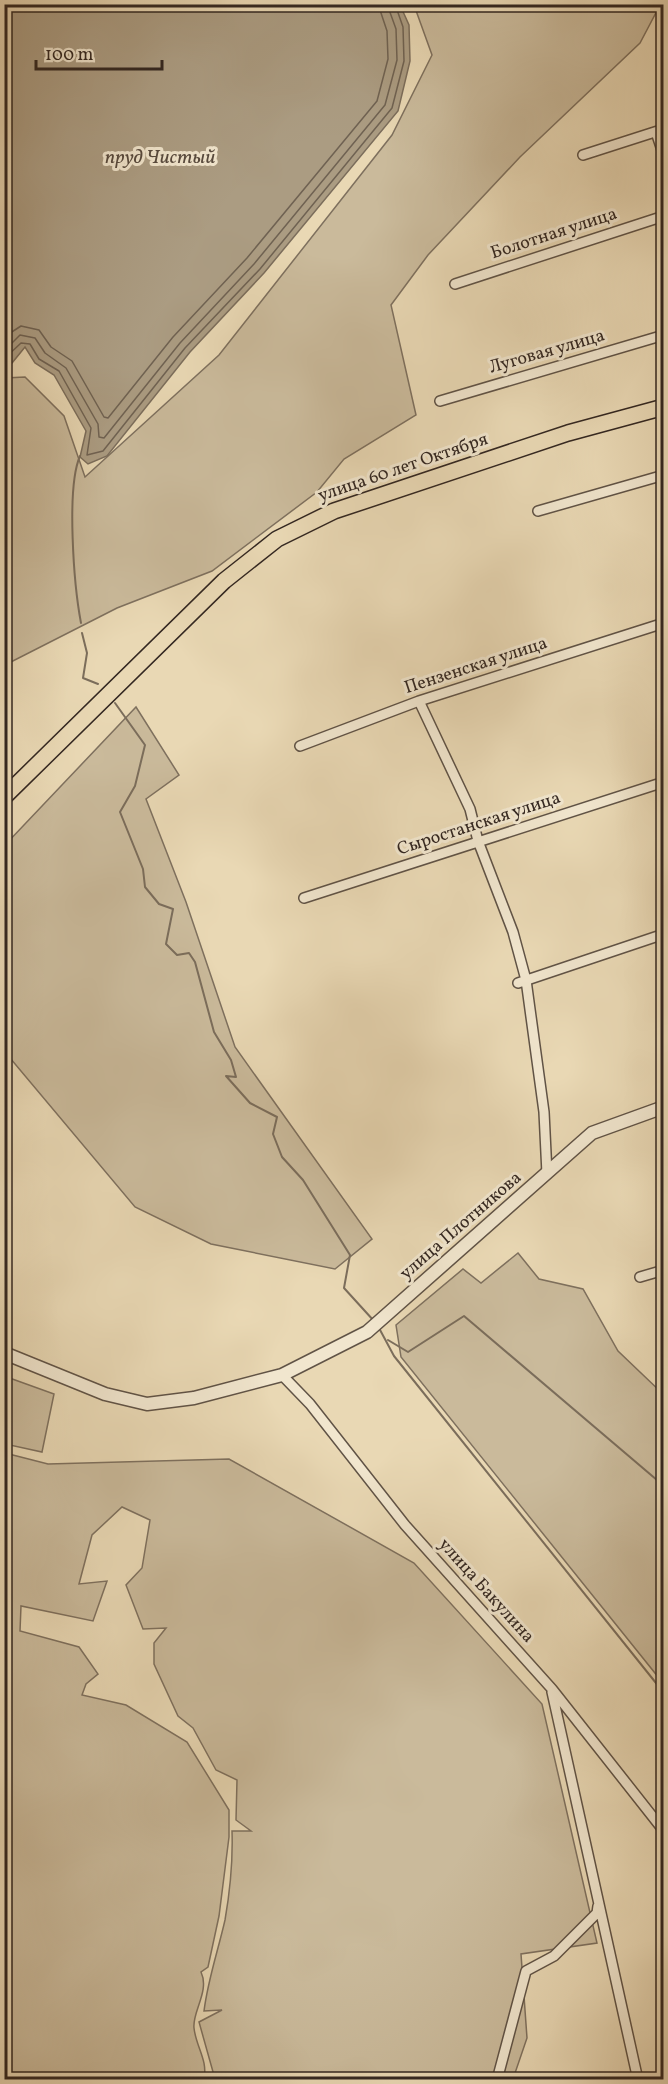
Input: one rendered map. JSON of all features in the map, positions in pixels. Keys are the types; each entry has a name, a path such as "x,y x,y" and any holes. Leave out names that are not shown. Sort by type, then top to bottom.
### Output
{"main road":[{"name":"улица 60 лет Октября","path":"4,797 224,581 277,539 334,511 568,433 663,407"}],"street":[{"path":"583,155 660,131 663,156"},
{"name":"Болотная улица","path":"455,284 663,216"},
{"name":"Луговая улица","path":"440,400 663,335"},
{"path":"538,511 663,475"},
{"name":"Пензенская улица","path":"300,746 419,701 663,623"},
{"path":"419,701 470,808 478,841 513,932 544,1112 548,1174"},
{"name":"Сыростанская улица","path":"304,898 663,782"},
{"path":"522,981 663,934"},
{"name":"улица Плотникова","path":"282,1375 367,1332 592,1133 663,1107"},
{"path":"640,1277 663,1270"},
{"path":"4,1353 105,1394 147,1404 194,1398 282,1375"},
{"name":"улица Бакулина","path":"282,1375 310,1404 405,1525 552,1689 663,1831"},
{"path":"552,1689 598,1906 626,2015 638,2079"},
{"path":"497,2079 526,1971 554,1956 597,1913 598,1906"}],"shaded area":[{"path":"414,5 660,5 640,43 520,157 428,255 391,305 416,415 344,459 317,492 212,571 117,608 5,665 5,378 25,377 64,416 85,477 219,355 392,135 432,55"},
{"path":"136,707 179,775 146,799 186,902 235,1047 372,1239 335,1269 211,1244 135,1207 5,1052 5,845"},
{"path":"518,1253 539,1279 583,1289 618,1351 663,1394 663,1683 401,1357 396,1325 463,1269 481,1283"},
{"path":"4,1376 54,1394 42,1452 5,1444"},
{"path":"5,1453 48,1464 229,1459 414,1563 542,1704 597,1943 521,1954 527,2038 513,2079 215,2079 199,2022 222,2010 204,2011 227,1909 232,1864 232,1831 251,1831 236,1820 237,1780 216,1770 193,1728 178,1716 154,1664 154,1643 166,1628 143,1629 126,1585 142,1568 150,1520 122,1507 92,1535 79,1584 107,1581 93,1621 21,1606 20,1631 79,1647 98,1674 86,1684 82,1695 126,1705 187,1742 229,1810 229,1837 219,1916 208,1967 201,1972 203,1987 194,2022 195,2035 203,2060 204,2079 5,2080"}],"water":[{"name":"пруд Чистый","path":"4,5 400,5 409,25 410,61 398,111 264,273 190,352 107,456 88,464 80,457 86,431 54,375 35,363 25,347 12,363 5,365"}],"waterway":[{"path":"80,456 73,490 72,513 74,562 81,623"},
{"path":"82,633 87,653 83,678 98,684"},
{"path":"115,703 145,745 135,786 120,812 143,869 145,887 159,904 173,909 166,944 177,955 189,953 195,962 214,1032 231,1060 236,1077 226,1076 250,1103 277,1117 273,1134 282,1157 303,1180 350,1255 344,1288 374,1321"},
{"path":"388,1340 408,1352 464,1316 664,1486"},
{"path":"379,1328 394,1356 664,1693"}]}
